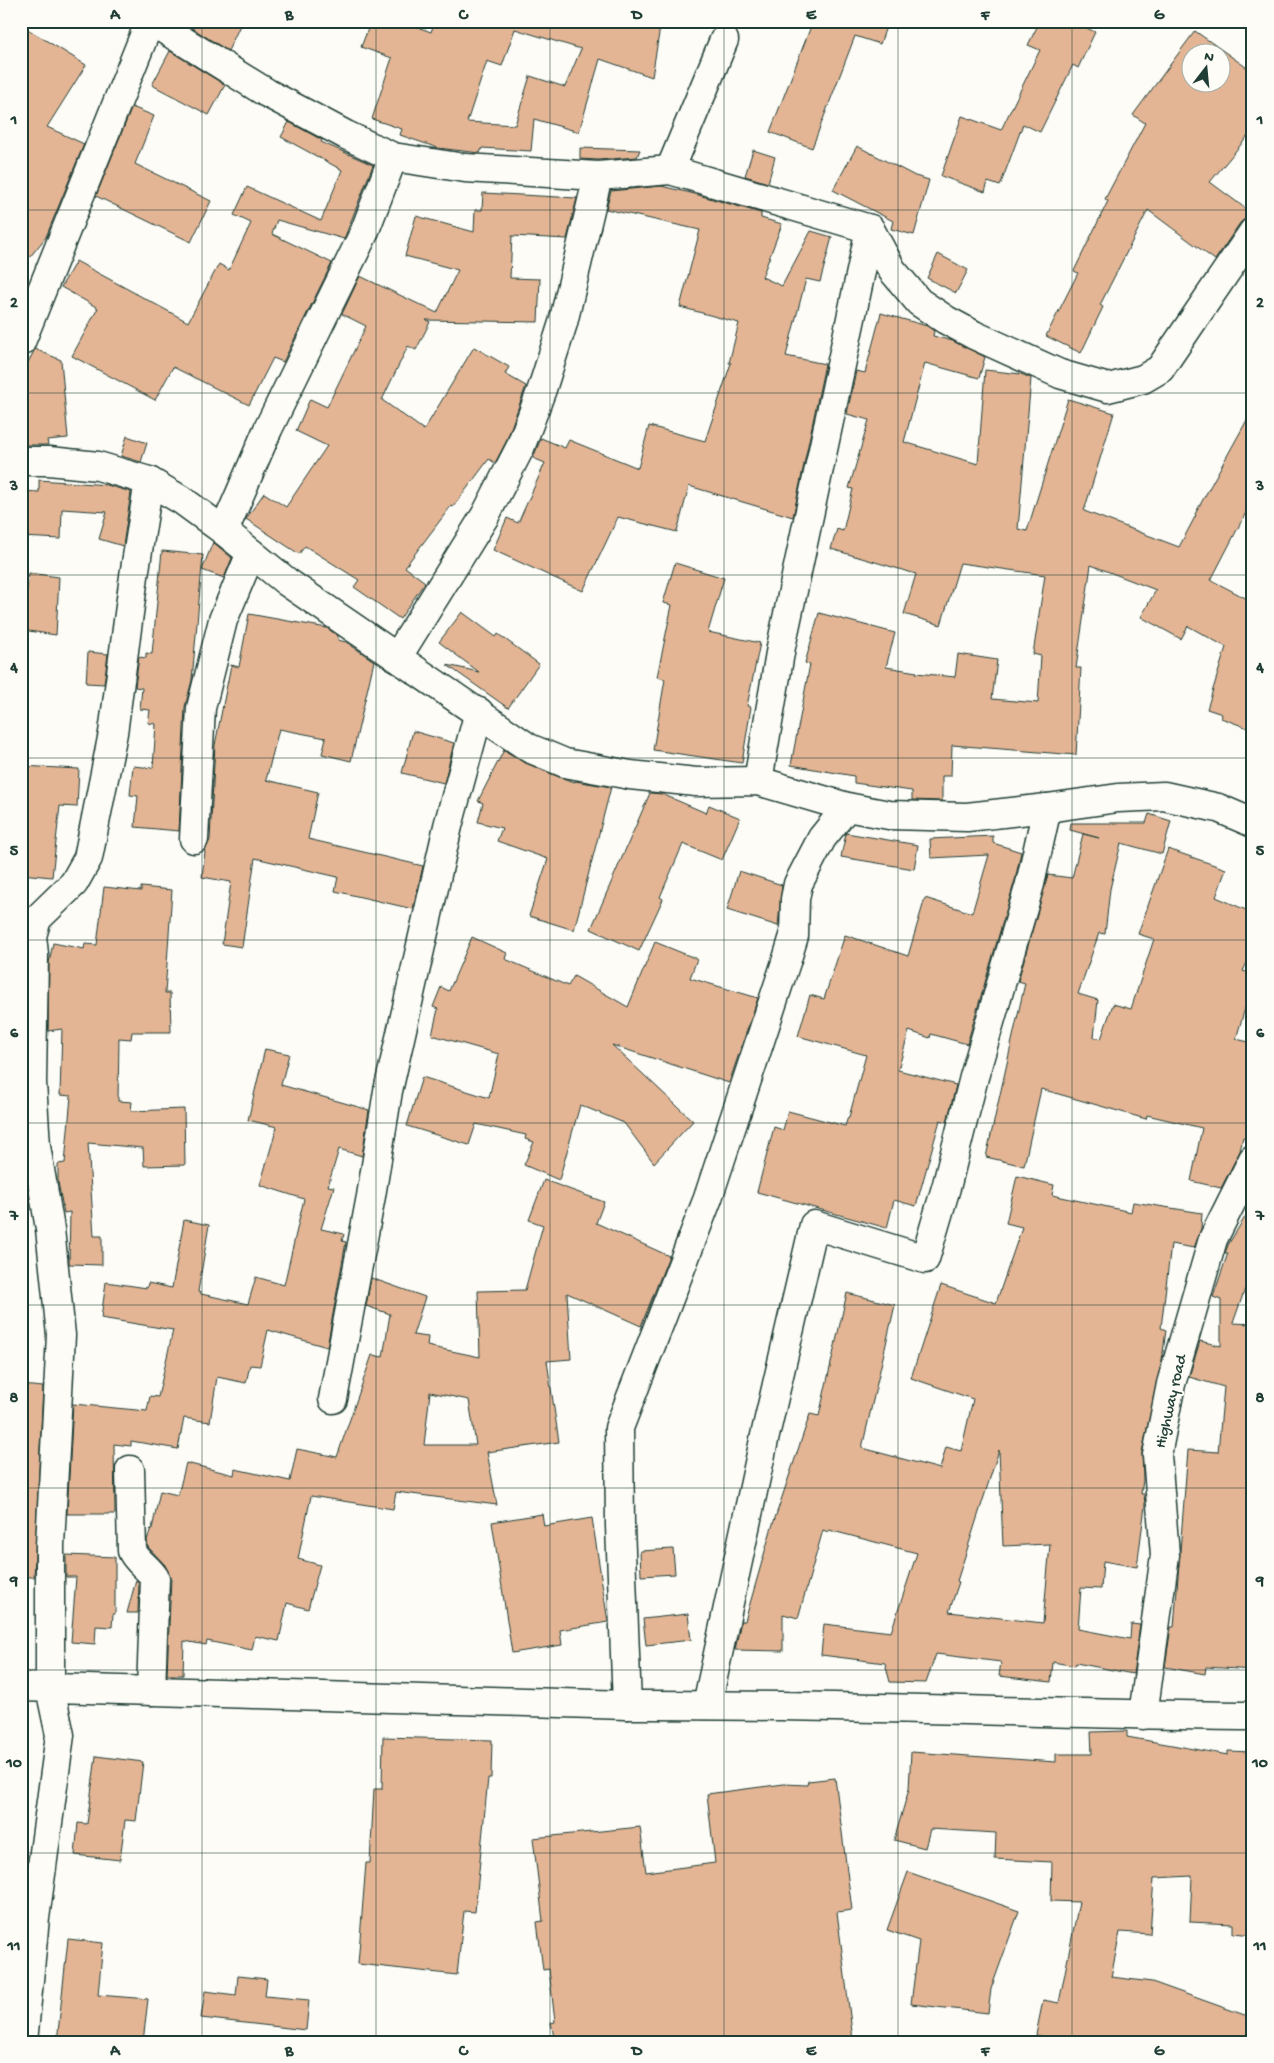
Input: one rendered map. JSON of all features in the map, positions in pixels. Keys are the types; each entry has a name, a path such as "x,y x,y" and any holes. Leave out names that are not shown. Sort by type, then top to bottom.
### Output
{"street":[{"path":"21,342 151,21 267,93 346,135 393,157 465,168 598,176 670,170 870,229 892,270 919,302 946,320 1060,374 1108,388 1144,379 1160,369 1253,232"},
{"path":"670,170 724,40"},
{"path":"224,531 268,429 364,234 393,157"},
{"path":"398,656 485,516 520,448 542,389 563,322 598,176"},
{"path":"758,781 780,647 870,229"},
{"path":"21,461 49,461 98,466 149,481 184,501 287,582 398,656 529,748 565,763 630,775 696,782 758,781 846,807 890,815 968,816 1118,798 1164,796 1218,808 1253,823"},
{"path":"23,2042 35,1918 60,1735 50,1688 50,1545 61,1335 50,1229 36,1146 32,1083 34,954 32,936 37,919 74,883 88,858 113,733 149,481"},
{"path":"194,839 201,708 223,620 252,553"},
{"path":"332,1399 371,1196 388,1091 448,826 479,712"},
{"path":"627,1705 620,1526 619,1428 708,1198 787,959 794,936 794,899 798,884 822,838 846,807"},
{"path":"707,1705 764,1440 814,1225 925,1259 947,1184 974,1077 1030,884 1047,808"},
{"name":"Highway road","path":"1143,1715 1165,1555 1157,1456 1158,1446 1171,1384 1212,1239 1253,1159"},
{"path":"130,1470 132,1551 137,1561 150,1570 155,1578 151,1691"},
{"path":"21,1687 627,1705 1253,1716"}],"building":[{"path":"195,21 242,21 228,51 192,28"},
{"path":"371,21 401,21 431,32 435,21 661,21 652,77 600,59 579,132 534,119 531,151 482,148 480,153 438,148 400,135 402,129 372,119 392,58 361,47","holes":["515,29 581,49 565,87 530,76 515,125 467,122 487,61 502,66"]},
{"path":"813,21 888,21 880,44 855,36 812,148 770,132"},
{"path":"1040,21 1072,21 1095,32 1078,68 1073,65 1040,132 1023,124 1000,186 988,182 985,192 941,176 962,116 1001,130 1040,50 1028,45"},
{"path":"21,25 86,65 47,127 84,144 46,237 21,268"},
{"path":"1195,31 1211,42 1187,42"},
{"path":"1182,49 1182,92 1232,92 1232,57 1253,72 1253,130 1210,182 1253,214 1253,217 1246,218 1240,223 1215,260 1148,210 1100,305 1103,307 1081,353 1046,336 1078,273 1074,271 1108,201 1105,199 1145,123 1133,115"},
{"path":"170,51 225,85 209,115 152,85"},
{"path":"132,107 154,116 135,164 211,201 191,242 96,196"},
{"path":"289,122 322,140 321,142 373,165 344,239 277,220 272,234 332,263 283,362 273,358 249,405 173,367 155,400 72,356 98,308 61,287 76,261 188,322 219,264 229,270 251,223 234,215 247,187 321,221 342,170 281,137"},
{"path":"857,146 915,176 929,180 914,235 891,229 893,221 833,190"},
{"path":"580,148 640,150 637,157 598,160 580,159"},
{"path":"753,150 775,157 768,183 745,176"},
{"path":"661,186 761,213 761,218 782,224 762,277 782,286 811,231 832,237 820,282 806,279 786,356 825,364 793,517 689,486 677,532 618,517 583,591 493,550 507,518 518,523 545,463 533,458 541,438 565,448 569,440 638,468 649,426 705,441 731,363 729,363 739,323 680,307 700,230 606,209 611,191"},
{"path":"483,193 577,198 567,239 512,236 510,278 540,279 538,322 426,320 430,322 416,350 408,346 382,400 424,430 474,347 509,367 505,374 526,386 506,442 495,463 489,459 405,567 425,582 400,619 354,587 359,580 305,546 299,554 246,519 264,493 286,507 327,446 296,431 310,399 327,407 366,326 342,314 360,276 437,313 458,270 405,256 416,216 474,232 475,210 482,210"},
{"path":"938,254 968,270 956,293 927,278"},
{"path":"881,313 927,326 934,331 933,336 953,341 985,357 979,378 925,363 904,442 978,464 985,370 1021,374 1031,378 1018,529 1027,531 1068,399 1114,413 1084,511 1179,547 1253,409 1253,499 1211,580 1253,602 1253,730 1221,718 1222,714 1207,709 1226,647 1188,626 1181,639 1141,617 1156,590 1091,565 1076,668 1081,668 1076,755 952,745 951,776 942,776 942,801 912,800 912,791 854,783 854,776 791,765 810,664 805,663 819,613 895,633 886,667 916,673 955,677 958,654 997,660 992,699 1038,703 1041,656 1033,654 1045,575 960,563 941,625 904,614 916,574 831,549 837,529 843,531 853,489 849,488 869,420 847,414 856,371 865,373"},
{"path":"35,349 61,360 68,438 47,440 48,445 24,445 21,411 21,376"},
{"path":"127,436 147,443 141,462 121,456"},
{"path":"39,480 107,485 131,492 123,546 99,539 107,512 62,509 61,539 21,537 21,491 39,492"},
{"path":"213,542 232,558 224,578 202,570"},
{"path":"162,551 203,555 192,680 185,707 179,831 135,827 138,796 130,795 133,766 153,768 156,724 148,723 150,710 140,709 142,688 135,687 139,657 146,658 146,653 152,654"},
{"path":"675,563 724,578 708,632 760,643 747,706 751,707 742,763 653,750 665,679 657,677 672,605 663,603"},
{"path":"29,573 59,577 56,635 22,630"},
{"path":"462,612 496,637 498,634 539,664 508,708 447,665 479,672 439,642"},
{"path":"249,614 327,628 338,636 338,640 346,642 374,661 351,761 322,754 326,738 279,729 266,780 318,792 308,839 423,866 413,909 335,891 338,877 255,858 242,947 222,944 231,882 202,877 204,852 210,840 215,745 231,665 239,667"},
{"path":"88,652 108,654 104,684 86,683"},
{"path":"413,731 454,743 444,783 402,773"},
{"path":"504,750 523,762 559,777 575,782 611,787 574,930 529,916 548,859 497,841 502,828 478,822 483,803 478,801"},
{"path":"21,766 79,769 77,807 60,806 52,877 21,874"},
{"path":"650,793 662,794 706,813 709,805 740,818 722,860 683,844 660,897 663,899 639,951 591,929"},
{"path":"1149,814 1171,821 1162,854 1121,843 1110,889 1105,934 1099,933 1078,994 1098,1000 1094,1037 1101,1039 1113,1004 1131,1009 1154,939 1138,934 1168,849 1226,869 1216,897 1253,913 1253,950 1243,971 1253,974 1253,981 1236,1039 1253,1043 1253,1139 1243,1137 1240,1151 1221,1188 1191,1181 1202,1128 1147,1115 1146,1119 1041,1089 1024,1166 986,1157 1025,983 1018,981 1048,875 1072,878 1083,834 1099,838 1070,830 1071,823 1146,823"},
{"path":"846,833 918,845 914,869 841,857"},
{"path":"993,836 993,843 1021,852 1015,880 967,1044 931,1034 930,1038 909,1031 898,1070 956,1085 947,1122 940,1120 916,1206 894,1200 887,1228 757,1192 774,1127 783,1130 788,1111 845,1126 849,1117 866,1055 798,1036 810,995 824,999 845,935 908,956 925,898 972,913 989,855 931,858 930,839"},
{"path":"739,871 782,885 778,926 727,910"},
{"path":"104,887 141,891 141,887 172,890 165,993 170,993 171,1032 132,1032 131,1039 119,1038 118,1101 132,1102 131,1111 184,1109 185,1165 144,1166 143,1148 88,1143 94,1236 102,1236 102,1265 69,1264 70,1212 64,1213 58,1182 58,1164 65,1163 71,1096 60,1095 62,1029 48,1031 49,963 53,943 84,949 85,944 97,945"},
{"path":"472,937 507,953 505,959 568,986 574,976 628,1007 655,942 697,959 690,978 758,998 729,1083 612,1045 693,1121 654,1163 624,1123 580,1105 559,1180 524,1165 534,1142 525,1139 526,1135 476,1124 469,1145 407,1126 422,1077 489,1098 499,1054 432,1035 438,1009 433,1007 441,987 449,991"},
{"path":"265,1049 289,1054 281,1085 369,1110 362,1156 339,1149 328,1186 334,1187 321,1229 344,1234 342,1241 346,1242 327,1347 268,1330 260,1366 250,1365 246,1383 217,1377 210,1422 184,1418 178,1449 131,1441 131,1446 114,1444 115,1514 67,1514 73,1404 147,1411 150,1396 158,1397 173,1330 101,1318 106,1282 147,1288 148,1283 172,1288 184,1220 209,1225 198,1292 201,1294 248,1304 256,1277 284,1285 304,1199 260,1185 277,1127 248,1120"},
{"path":"1017,1176 1054,1185 1052,1195 1131,1212 1133,1202 1202,1213 1201,1229 1194,1248 1171,1244 1161,1328 1166,1330 1162,1360 1142,1452 1143,1480 1141,1494 1144,1494 1145,1506 1137,1567 1103,1561 1101,1589 1081,1588 1078,1629 1130,1639 1131,1624 1140,1625 1133,1674 1076,1663 1075,1666 1053,1662 1051,1682 999,1676 1001,1662 936,1654 926,1683 890,1682 885,1663 821,1655 824,1624 891,1632 917,1553 829,1530 828,1532 823,1530 798,1618 783,1614 783,1651 735,1650 741,1621 745,1621 771,1530 810,1414 819,1416 847,1293 895,1305 862,1448 940,1469 946,1447 961,1451 973,1399 911,1378 941,1285 996,1303 1022,1227 1006,1223","holes":["999,1450 1003,1546 1050,1544 1043,1623 949,1612"]},
{"path":"544,1180 604,1202 596,1223 669,1256 641,1326 567,1293 571,1359 547,1361 559,1442 487,1452 497,1505 396,1492 393,1509 311,1496 298,1559 320,1565 308,1609 287,1603 279,1641 255,1636 252,1650 207,1641 206,1645 184,1641 183,1675 167,1675 171,1578 165,1565 148,1547 147,1540 152,1529 160,1491 178,1495 186,1463 234,1475 235,1469 290,1481 297,1449 337,1457 372,1355 383,1357 390,1314 366,1306 371,1278 425,1297 413,1335 428,1337 427,1346 480,1357 478,1291 525,1290 543,1225 529,1220","holes":["430,1392 469,1400 476,1445 424,1445"]},
{"path":"1253,1204 1253,1266 1233,1323 1253,1324 1253,1670 1206,1667 1205,1674 1165,1667 1171,1627 1174,1627 1188,1450 1218,1452 1224,1387 1189,1377 1200,1341 1221,1346 1221,1300 1213,1297 1228,1253 1225,1253 1228,1245"},
{"path":"21,1385 43,1387 34,1577 21,1577"},
{"path":"542,1514 544,1526 592,1518 608,1622 560,1630 562,1645 512,1653 492,1522"},
{"path":"673,1549 675,1574 641,1576 640,1551"},
{"path":"66,1555 115,1557 115,1614 113,1614 112,1627 96,1626 95,1644 71,1642 76,1577 66,1577"},
{"path":"136,1580 139,1583 138,1613 127,1613"},
{"path":"688,1614 691,1640 646,1645 643,1619"},
{"path":"1127,1731 1127,1737 1228,1755 1228,1751 1252,1752 1253,1935 1233,1933 1233,1924 1190,1922 1192,1876 1154,1878 1150,1934 1120,1932 1111,1977 1152,1982 1253,2018 1245,2042 1154,2042 1113,2037 1112,2042 1068,2042 1036,2035 1043,2000 1059,2003 1079,1902 1051,1901 1052,1862 995,1859 996,1833 930,1829 925,1848 894,1840 909,1789 911,1752 1056,1762 1056,1754 1092,1754 1091,1732"},
{"path":"383,1737 492,1740 491,1778 488,1778 475,1912 464,1911 457,1975 358,1964 366,1863 370,1863 374,1789 382,1789"},
{"path":"96,1756 143,1762 136,1821 125,1820 120,1860 75,1855 78,1823 87,1824"},
{"path":"835,1778 852,1910 837,1912 853,2040 836,2042 555,2042 551,2023 555,2022 549,1969 543,1970 537,1922 543,1921 533,1838 640,1827 646,1872 715,1863 707,1794 784,1784 807,1785 808,1781"},
{"path":"908,1872 1019,1911 991,1989 988,2013 911,2004 919,1941 887,1930"},
{"path":"68,1939 103,1943 98,1995 148,1999 143,2042 57,2042"},
{"path":"238,1976 267,1979 265,1996 309,2000 306,2030 201,2018 205,1991 236,1995"}]}
